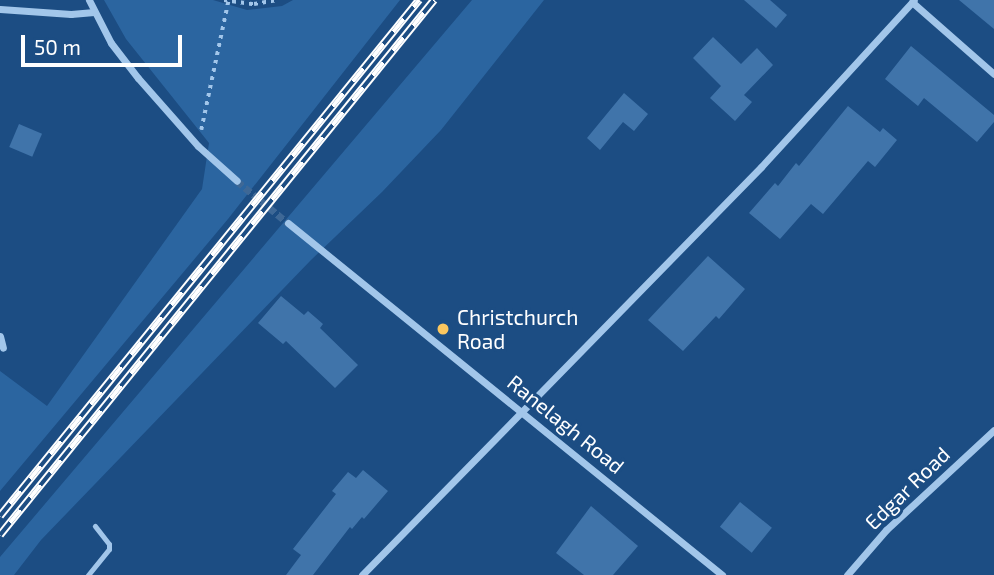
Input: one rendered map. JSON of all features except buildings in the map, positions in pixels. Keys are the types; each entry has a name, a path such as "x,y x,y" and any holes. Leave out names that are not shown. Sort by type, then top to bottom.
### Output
{"street":[{"path":"89,0 94,12 138,78 198,146 237,181"},
{"path":"362,575 761,167 913,1 994,74"},
{"path":"0,9 71,14 94,12"},
{"name":"Ranelagh Road","path":"288,223 722,575"},
{"path":"0,335 3,348"},
{"name":"Edgar Road","path":"847,575 886,530 994,430"}],"lane":[{"path":"88,575 109,549 105,538 94,526"}],"path":[{"path":"198,146 226,1 254,4 276,0"}],"shaded area":[{"path":"104,0 213,0 247,10 282,6 293,0 400,0 228,219 0,491 0,371 47,406 202,189 209,143 126,39"},
{"path":"472,0 544,0 441,130 382,192 311,260 41,540 14,575 0,575 0,557"}],"tunnel":[{"path":"237,181 288,223"}],"railway":[{"path":"0,516 419,0"},
{"path":"0,535 434,0"}],"place":[{"name":"Christchurch Road","path":"443,329"}]}
